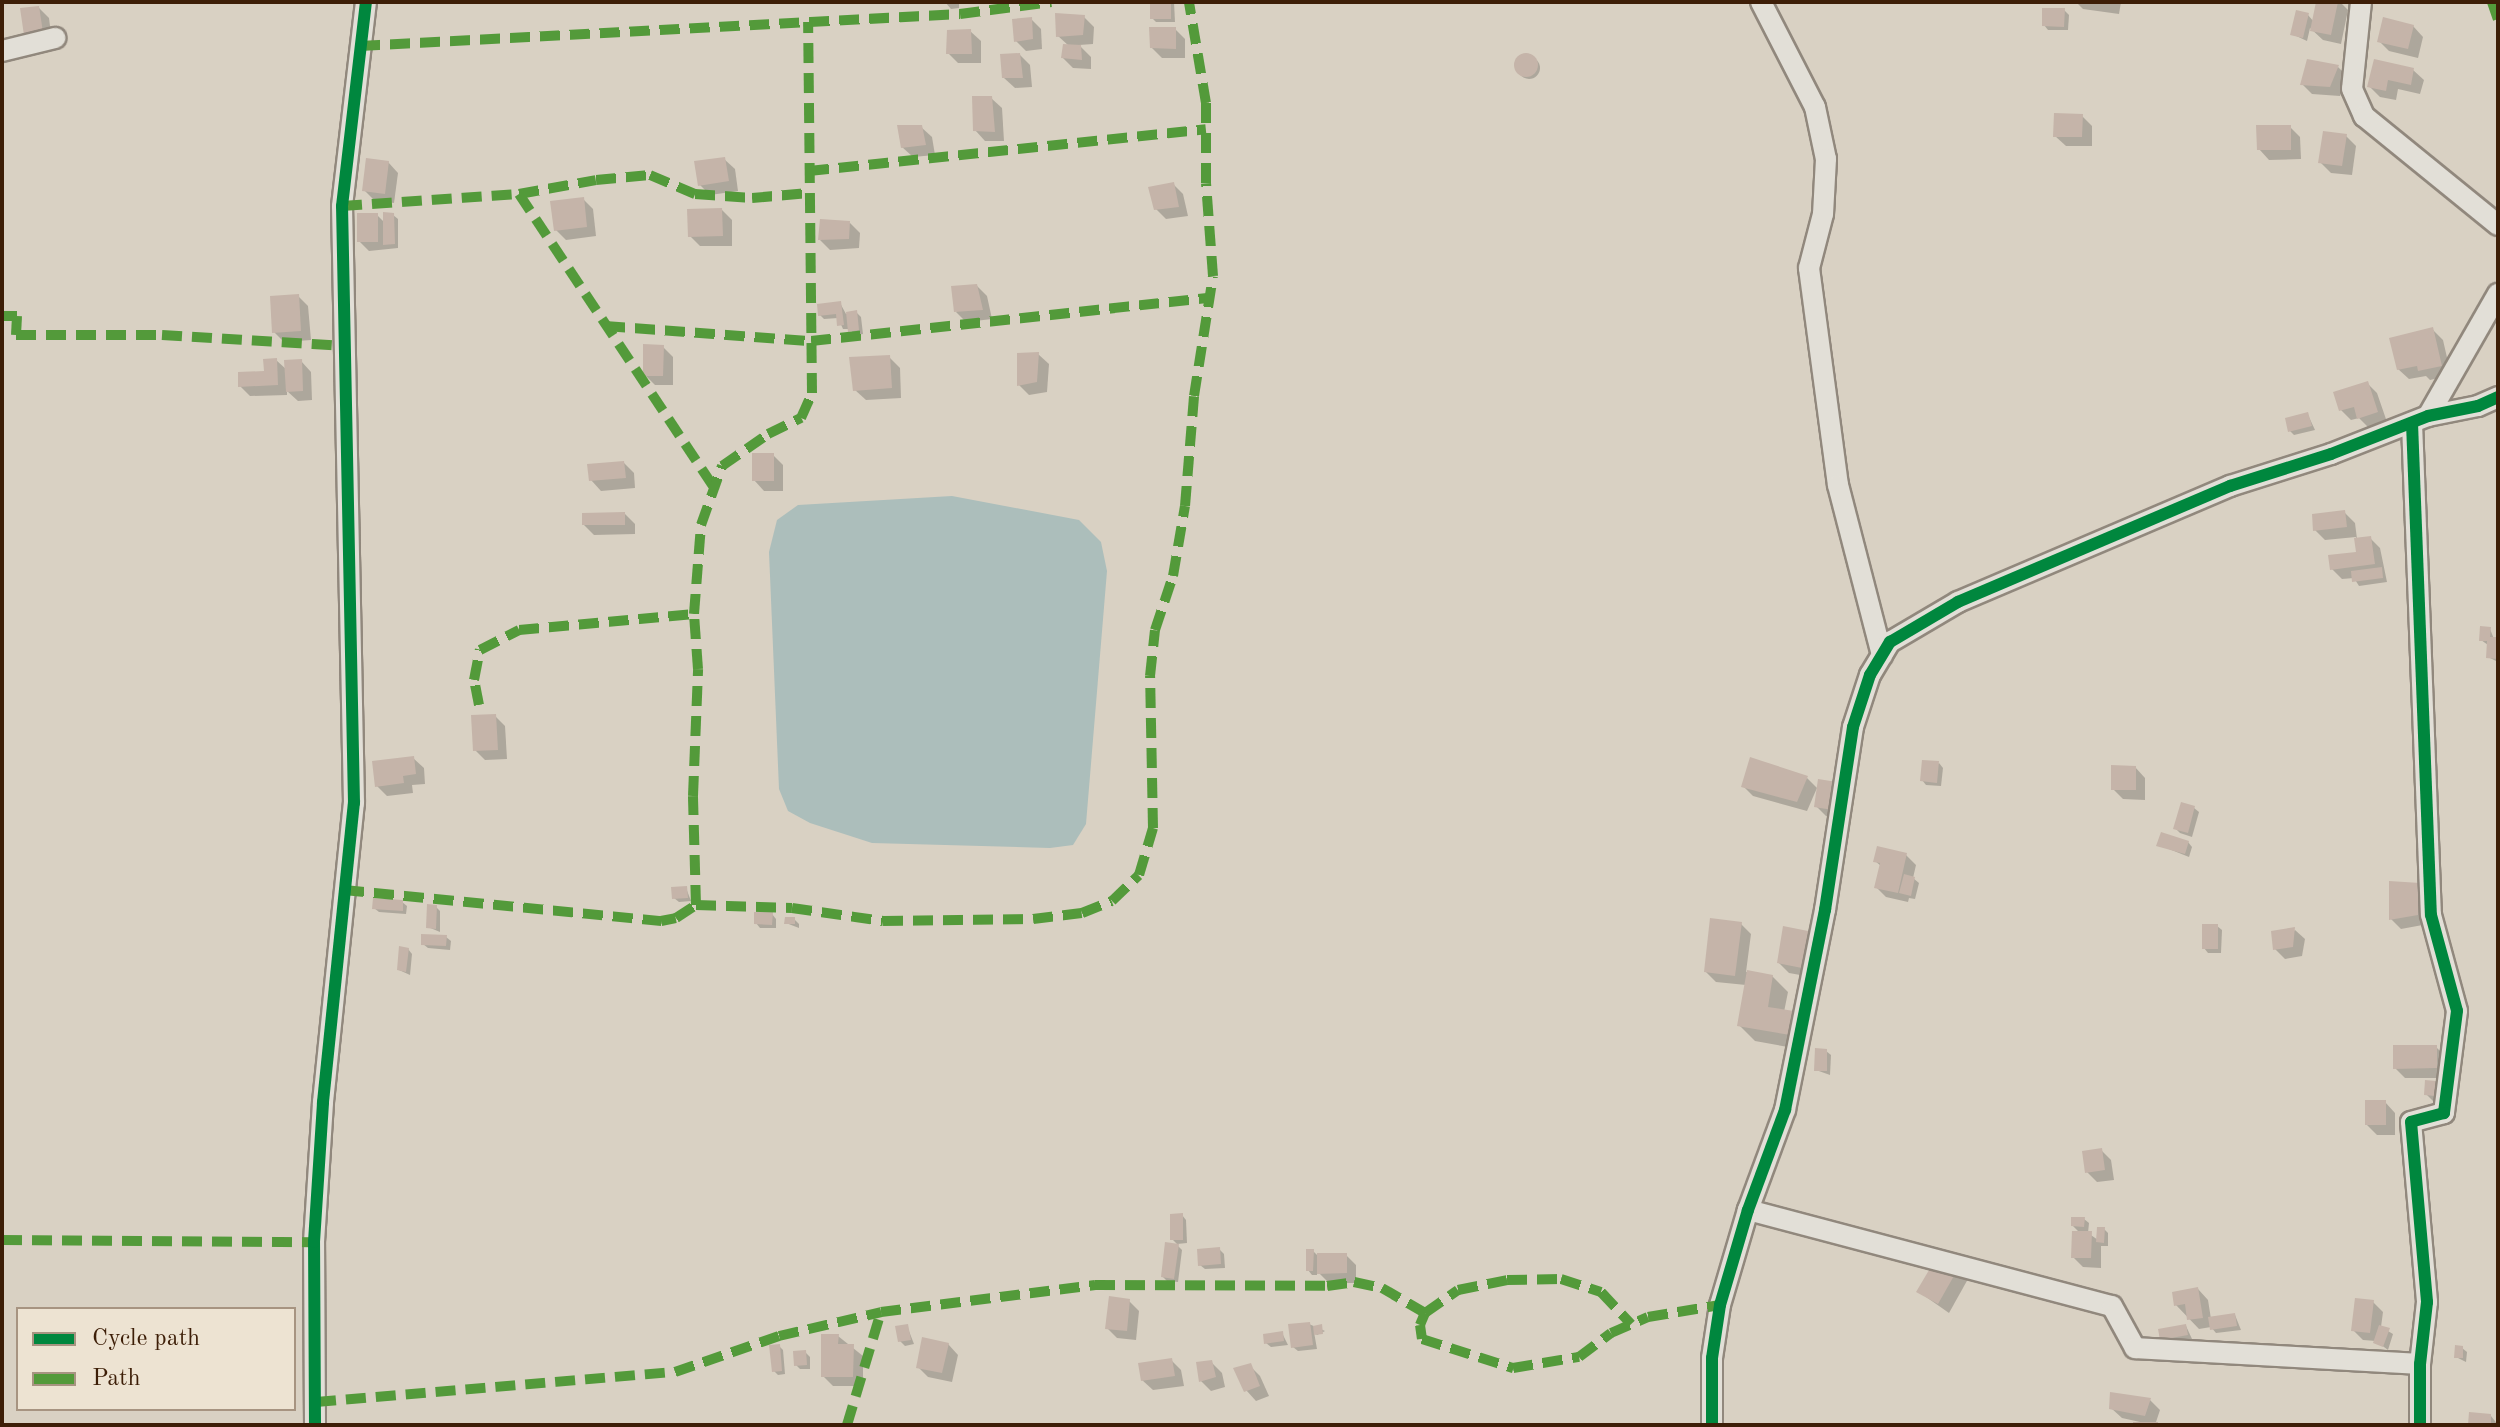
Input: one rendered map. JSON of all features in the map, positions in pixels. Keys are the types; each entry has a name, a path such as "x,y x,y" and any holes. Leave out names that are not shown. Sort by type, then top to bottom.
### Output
{"street":[{"path":"315,1425 314,1242 323,1102 354,803 342,206 366,2"},
{"path":"1761,2 1815,107 1826,159 1823,214 1809,268 1838,485 1882,655"},
{"path":"2361,2 2352,89 2364,116 2498,225"},
{"path":"2,51 55,38"},
{"path":"2420,1425 2420,1364 2427,1302 2411,1122 2444,1113 2457,1011 2431,915 2420,420 2498,294"},
{"path":"1712,1425 1712,1358 1720,1305 1748,1210 1785,1110 1833,865 1853,727 1870,675 1890,642 1958,602 2230,486 2331,454 2420,420 2478,406 2498,397"},
{"path":"1748,1210 2112,1306 2135,1348 2420,1364"}],"shaded area":[{"path":"952,496 1079,520 1101,542 1107,571 1086,824 1073,845 1050,848 872,843 810,823 788,811 779,789 769,552 777,520 798,505"}],"building":[{"path":"1150,2 1171,2 1171,19 1150,19"},
{"path":"2316,2 2338,2 2331,35 2310,31"},
{"path":"39,6 44,39 25,42 20,8"},
{"path":"2042,8 2065,8 2064,27 2042,26"},
{"path":"2296,10 2309,13 2303,38 2290,35"},
{"path":"1055,13 1085,15 1083,35 1056,37"},
{"path":"1032,17 1033,39 1014,42 1012,19"},
{"path":"2383,17 2414,25 2408,49 2377,42"},
{"path":"1149,27 1176,27 1176,49 1150,48"},
{"path":"971,29 972,54 946,54 947,30"},
{"path":"1063,44 1081,45 1082,60 1061,58"},
{"path":"1020,53 1023,78 1002,78 1000,54"},
{"path":"1526,53 1535,56 1538,65 1535,74 1526,77 1517,74 1514,65 1517,56"},
{"path":"2307,59 2339,65 2330,87 2300,85"},
{"path":"2374,59 2414,68 2411,85 2388,80 2386,91 2367,87"},
{"path":"972,96 992,96 995,132 973,131"},
{"path":"2054,113 2083,114 2082,137 2053,137"},
{"path":"897,125 922,125 926,145 901,148"},
{"path":"2256,125 2291,125 2291,150 2257,150"},
{"path":"2323,131 2347,134 2342,166 2318,163"},
{"path":"725,157 729,181 698,186 694,161"},
{"path":"366,158 389,161 385,194 362,191"},
{"path":"1174,182 1179,207 1154,210 1148,187"},
{"path":"584,197 587,227 554,231 550,201"},
{"path":"722,208 723,236 688,237 687,209"},
{"path":"383,212 394,213 395,244 383,245"},
{"path":"357,213 378,213 378,242 357,242"},
{"path":"820,219 850,221 849,239 818,240"},
{"path":"977,284 983,310 954,312 951,286"},
{"path":"299,294 301,331 272,333 270,296"},
{"path":"841,301 844,325 837,326 836,314 818,316 817,304"},
{"path":"857,310 859,330 848,332 846,312"},
{"path":"2433,327 2442,366 2418,371 2417,366 2397,370 2389,338"},
{"path":"643,344 664,345 663,376 643,376"},
{"path":"1039,352 1037,382 1017,386 1017,353"},
{"path":"890,355 892,388 853,391 849,357"},
{"path":"277,358 278,385 238,387 238,372 264,371 263,359"},
{"path":"302,359 303,391 286,392 284,360"},
{"path":"2368,381 2378,412 2357,419 2354,407 2339,411 2333,392"},
{"path":"2308,412 2312,426 2288,432 2285,418"},
{"path":"752,453 774,453 774,481 752,481"},
{"path":"624,461 626,478 589,481 587,464"},
{"path":"2345,510 2347,527 2313,531 2312,514"},
{"path":"625,512 625,525 582,525 582,513"},
{"path":"2371,536 2375,564 2330,570 2328,555 2356,552 2354,538"},
{"path":"2382,567 2383,578 2352,582 2351,571"},
{"path":"2480,626 2491,627 2490,637 2498,637 2498,659 2486,658 2487,641 2479,641"},
{"path":"496,714 498,750 473,751 471,715"},
{"path":"414,756 416,774 403,776 404,783 375,787 372,761"},
{"path":"1750,757 1808,776 1797,802 1741,787"},
{"path":"1922,760 1939,761 1937,783 1920,781"},
{"path":"2111,765 2136,766 2136,790 2111,790"},
{"path":"1818,779 1837,782 1833,810 1814,807"},
{"path":"2181,802 2195,806 2188,833 2173,829"},
{"path":"2161,832 2189,841 2185,854 2156,846"},
{"path":"1877,846 1907,853 1898,893 1874,888 1880,863 1873,862"},
{"path":"1904,874 1915,877 1911,896 1899,893"},
{"path":"2389,881 2420,883 2418,915 2389,920"},
{"path":"687,886 688,898 672,899 671,887"},
{"path":"373,898 403,900 403,911 372,909"},
{"path":"427,904 437,905 436,929 426,928"},
{"path":"754,912 773,912 772,925 754,924"},
{"path":"785,917 795,917 795,924 784,924"},
{"path":"1710,918 1742,922 1735,976 1704,972"},
{"path":"2202,924 2218,924 2218,949 2202,949"},
{"path":"1783,926 1813,932 1807,969 1777,963"},
{"path":"2295,927 2293,947 2273,950 2271,931"},
{"path":"421,934 447,935 446,946 421,945"},
{"path":"399,946 409,948 406,972 397,970"},
{"path":"1747,970 1773,975 1768,1007 1794,1011 1790,1035 1737,1026"},
{"path":"2393,1045 2437,1045 2437,1068 2393,1069"},
{"path":"1815,1048 1827,1049 1827,1071 1814,1071"},
{"path":"2425,1080 2447,1082 2446,1097 2424,1095"},
{"path":"2365,1100 2386,1100 2386,1125 2365,1125"},
{"path":"2102,1148 2105,1170 2085,1173 2082,1151"},
{"path":"1183,1213 1183,1240 1170,1240 1170,1214"},
{"path":"2071,1217 2085,1217 2084,1227 2071,1226"},
{"path":"2097,1227 2105,1227 2104,1243 2096,1242"},
{"path":"2072,1231 2092,1231 2091,1258 2071,1258"},
{"path":"1165,1242 1179,1244 1174,1279 1161,1277"},
{"path":"1220,1247 1221,1264 1198,1266 1197,1249"},
{"path":"1306,1249 1314,1249 1313,1271 1306,1271"},
{"path":"1317,1253 1347,1253 1347,1273 1317,1274"},
{"path":"1938,1255 1959,1267 1938,1304 1916,1292"},
{"path":"2198,1287 2203,1318 2187,1320 2185,1304 2174,1306 2172,1292"},
{"path":"1109,1296 1130,1299 1127,1331 1105,1329"},
{"path":"2355,1298 2374,1300 2370,1333 2351,1331"},
{"path":"2235,1313 2237,1326 2210,1330 2208,1317"},
{"path":"1310,1322 1313,1345 1291,1348 1288,1324"},
{"path":"908,1324 911,1340 898,1342 895,1326"},
{"path":"1322,1324 1323,1334 1314,1335 1313,1326"},
{"path":"2186,1324 2188,1335 2160,1340 2158,1329"},
{"path":"2379,1325 2390,1328 2383,1347 2373,1343"},
{"path":"1283,1331 1284,1341 1264,1344 1263,1334"},
{"path":"821,1334 839,1334 838,1344 854,1344 853,1377 821,1377"},
{"path":"922,1337 949,1343 942,1373 916,1368"},
{"path":"780,1344 782,1371 772,1372 769,1345"},
{"path":"2455,1345 2463,1346 2463,1358 2454,1358"},
{"path":"806,1350 807,1365 794,1366 793,1351"},
{"path":"1172,1358 1175,1376 1141,1381 1138,1363"},
{"path":"1212,1360 1216,1377 1199,1382 1196,1362"},
{"path":"1251,1363 1260,1386 1244,1392 1233,1368"},
{"path":"2110,1392 2151,1398 2145,1416 2109,1409"},
{"path":"2469,1412 2491,1414 2491,1425 2468,1425"},
{"path":"2133,1422 2158,1422 2158,1425 2133,1425"}],"marked path":[{"path":"360,46 960,14 1051,2"},
{"path":"344,890 661,921 676,918 696,905 792,908 883,921 1033,919 1082,913 1112,901 1139,875 1153,828 1150,676 1155,630 1173,576 1185,506 1194,396 1213,276 1206,183 1206,103 1189,2"},
{"path":"2492,2 2498,19"},
{"path":"696,905 693,796 698,669 694,614 701,525 722,466 768,434 801,418 812,393 808,22"},
{"path":"809,171 1206,129"},
{"path":"519,194 596,180 650,175 695,194 752,198 809,193"},
{"path":"342,206 519,194 714,488"},
{"path":"605,326 811,341 1210,298"},
{"path":"2,316 17,316 16,335 162,335 346,346"},
{"path":"479,705 474,680 480,650 519,630 694,614"},
{"path":"2,1240 314,1242"},
{"path":"1425,1313 1458,1290 1507,1280 1561,1279 1601,1292 1631,1324"},
{"path":"316,1402 675,1372 779,1336 881,1312 1095,1285 1327,1286 1354,1282 1382,1288 1425,1313 1420,1325 1422,1339 1513,1368 1579,1357 1611,1333 1648,1317 1720,1305"},
{"path":"847,1425 881,1312"}],"cycle path":[{"path":"315,1425 314,1242 323,1102 354,803 342,206 366,2"},
{"path":"1712,1425 1712,1358 1720,1305 1748,1210 1785,1110 1825,910 1853,727 1870,675 1890,642 1958,602 2230,486 2331,454 2428,416 2478,406 2498,397"},
{"path":"2412,423 2431,915 2457,1011 2444,1113 2411,1122 2427,1302 2420,1364 2420,1425"}]}
